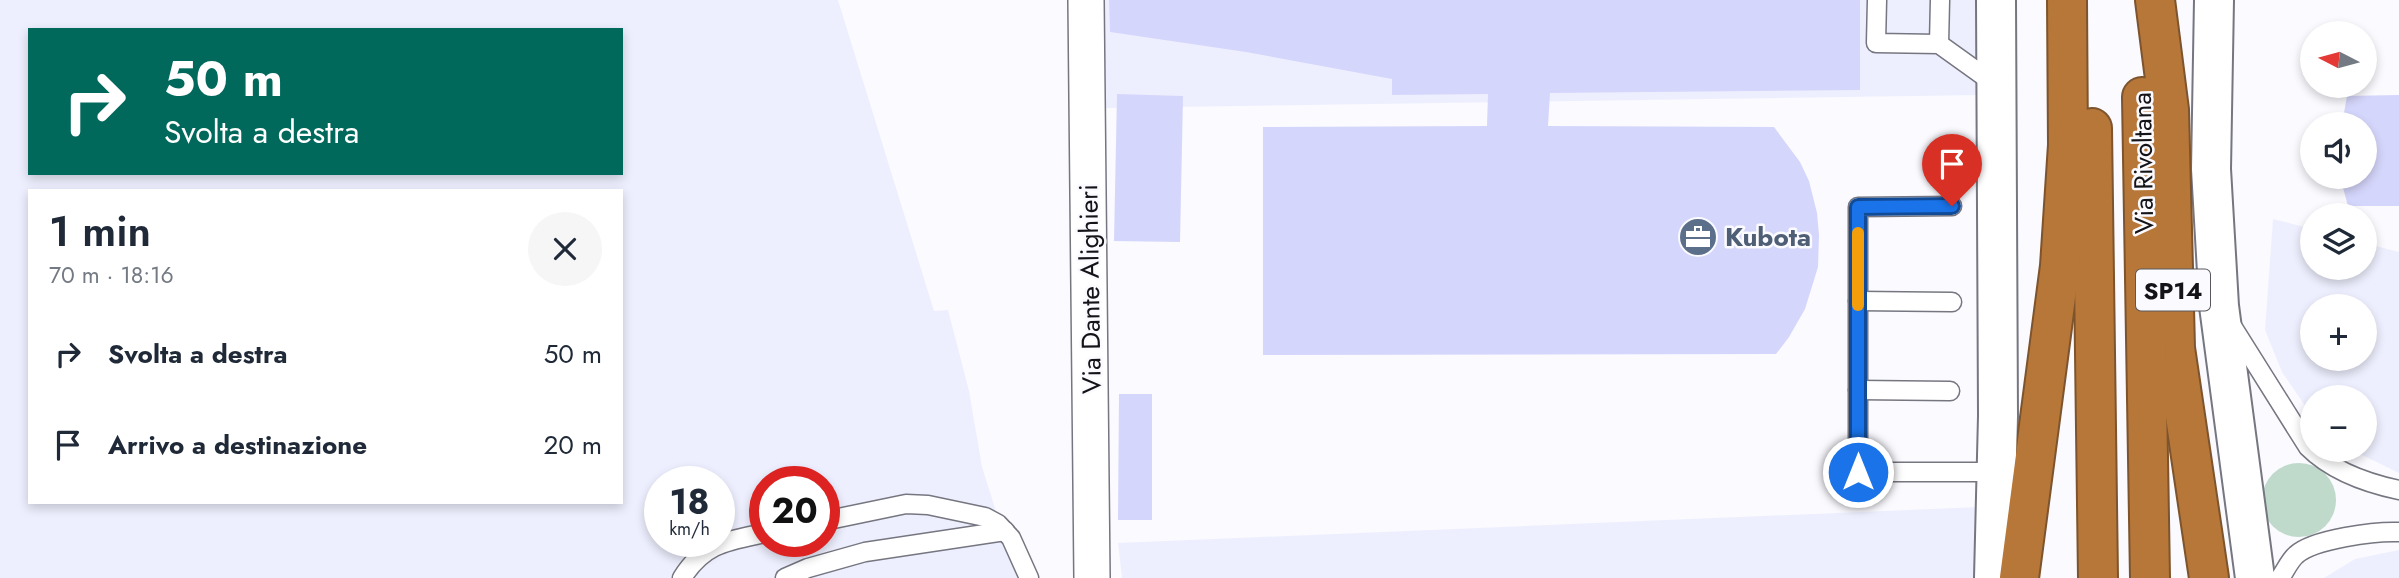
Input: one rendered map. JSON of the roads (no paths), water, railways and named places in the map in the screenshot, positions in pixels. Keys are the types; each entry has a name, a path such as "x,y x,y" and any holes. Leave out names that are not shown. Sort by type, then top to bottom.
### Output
{"highway":[{"path":"2019,578 2060,266 2068,145 2067,0"},
{"name":"Via Rivoltana","path":"2090,0 2098,578"},
{"name":"Via Rivoltana","path":"2141,0 2150,578"},
{"name":"SP14","path":"2155,0 2169,110 2175,348 2209,578"}],"street":[{"name":"Via Dante Alighieri","path":"1086,0 1092,578"},
{"path":"1994,578 1998,416 1996,0"},
{"path":"2214,0 2211,169 2219,306 2255,578"}],"lane":[{"path":"1877,0 1876,43 1939,44 1985,77 1996,76"},
{"path":"1939,44 1940,0"},
{"path":"1952,206 1858,207 1858,472 1996,472"},
{"path":"1858,301 1952,302"},
{"path":"2219,306 2308,447 2325,463 2346,473 2399,490"},
{"path":"1858,390 1950,391"},
{"path":"840,518 906,504 928,505 985,517 1005,531 1016,547 1029,578"},
{"path":"785,578 808,568 865,552 1005,531"},
{"path":"2280,578 2296,554 2337,538 2399,532"},
{"path":"682,578 702,552 720,543 749,537"}],"place":[{"name":"Kubota","path":"1698,237"}]}
